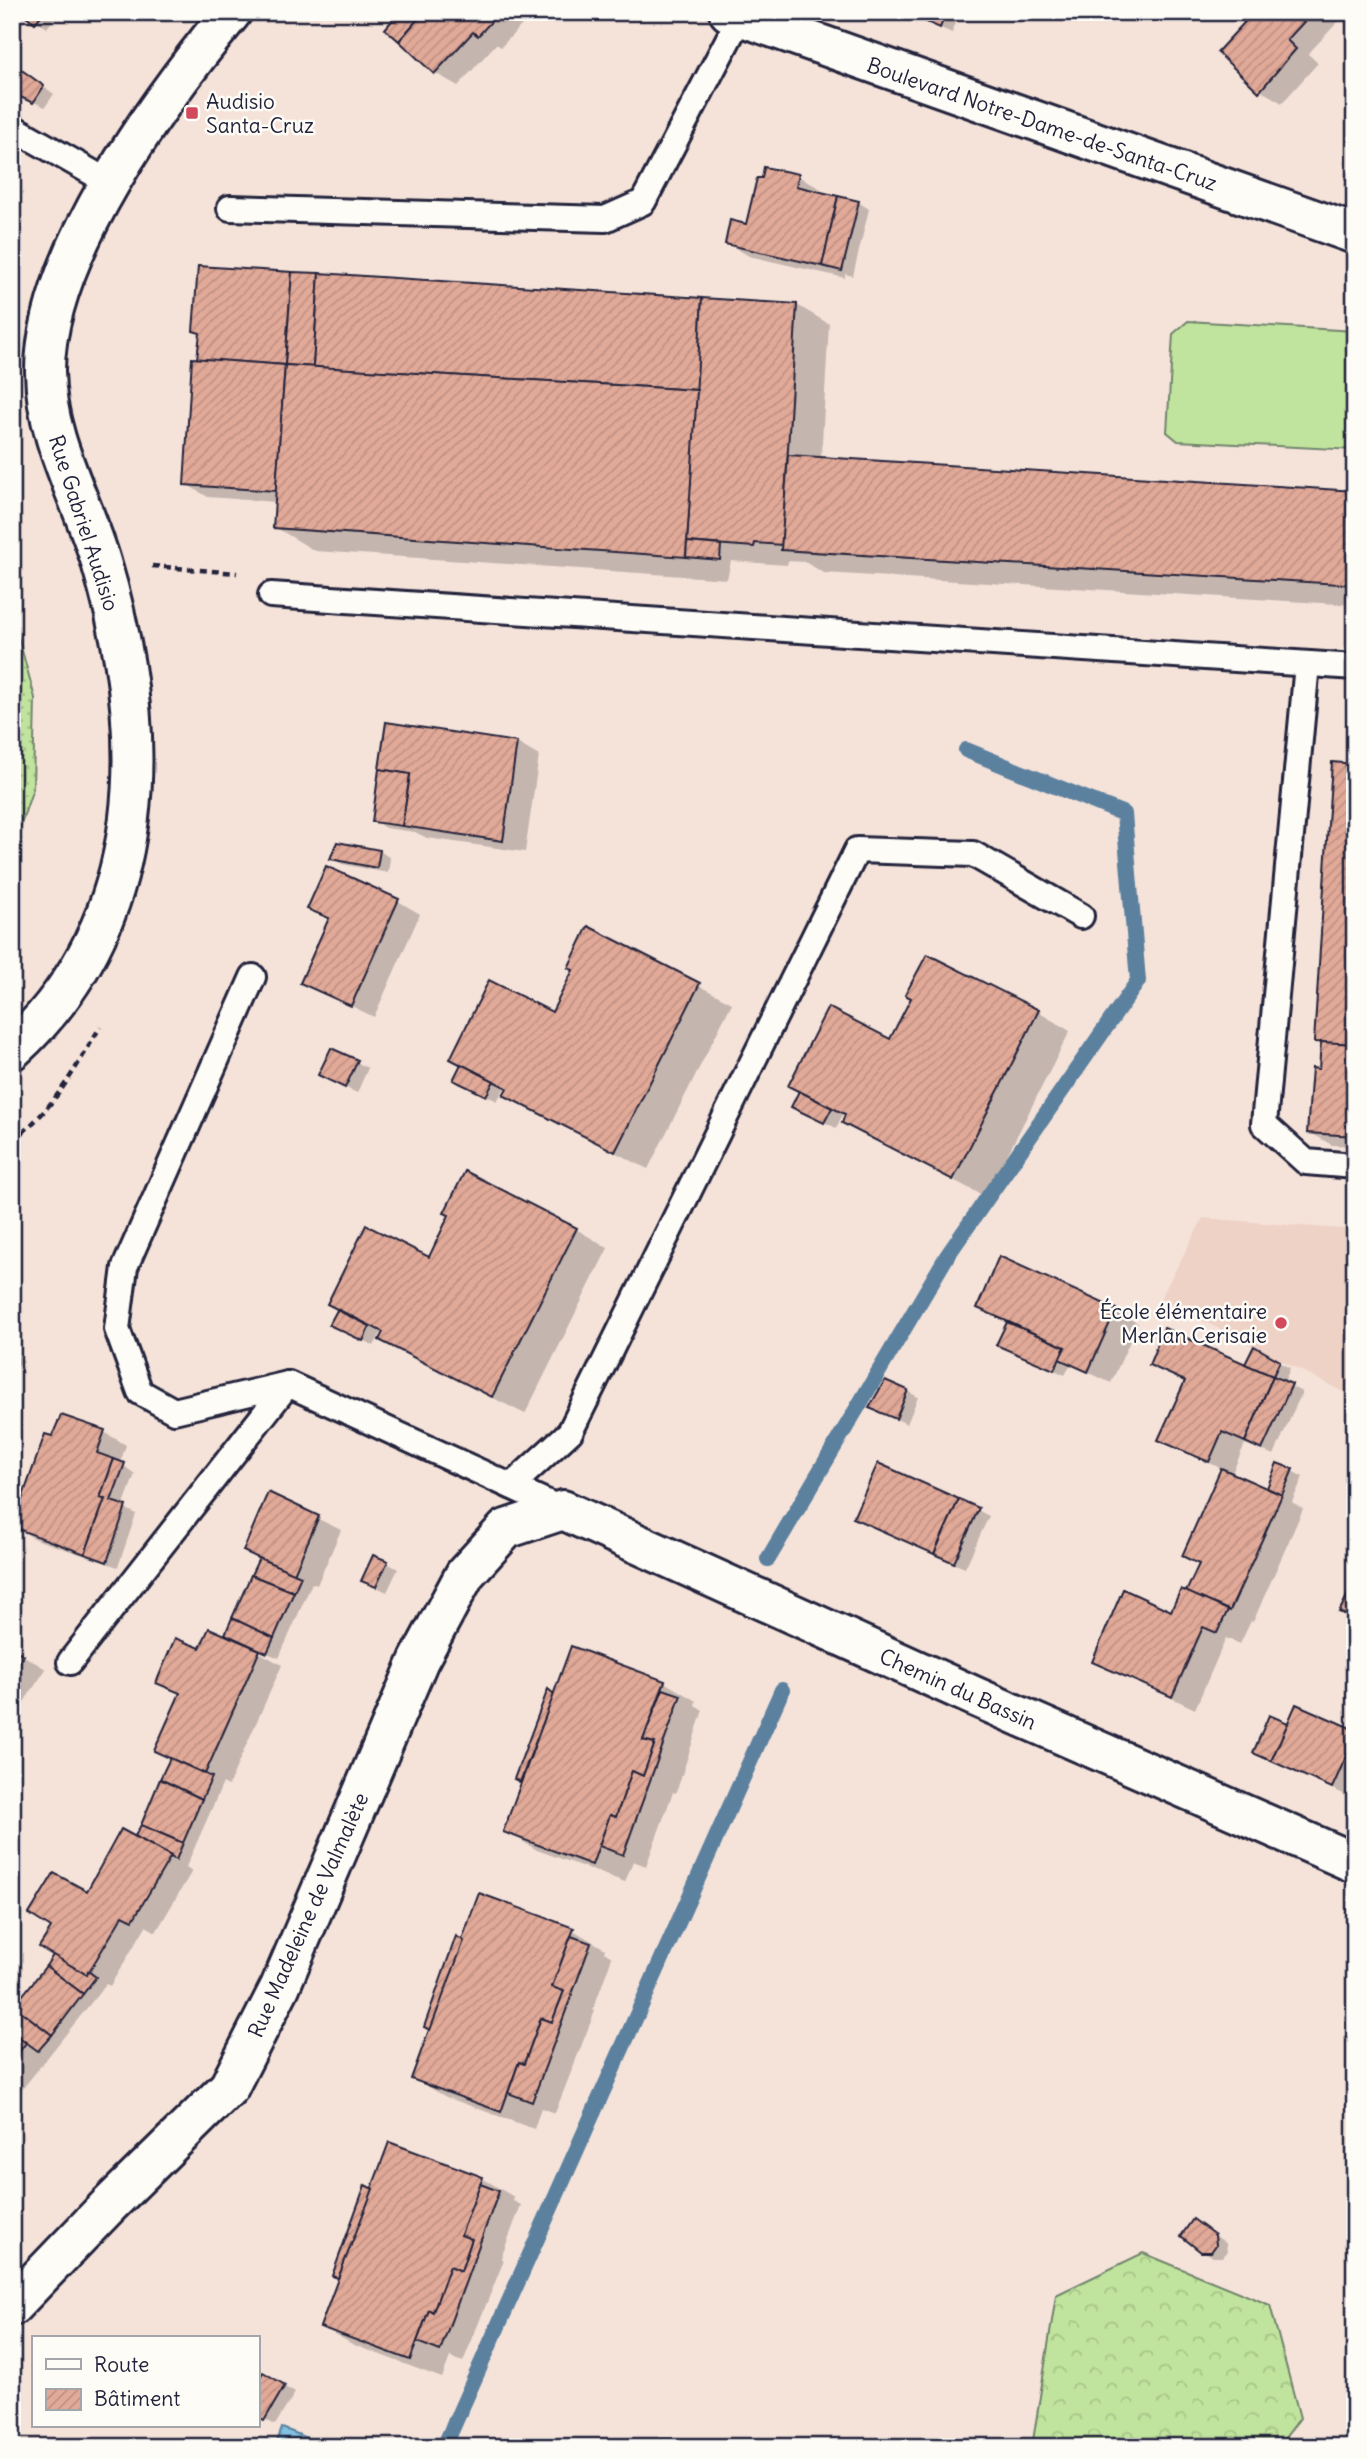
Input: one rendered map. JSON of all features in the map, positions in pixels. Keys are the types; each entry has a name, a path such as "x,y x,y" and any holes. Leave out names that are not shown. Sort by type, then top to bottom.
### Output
{"street":[{"name":"Rue Gabriel Audisio","path":"12,1050 69,987 91,944 119,880 132,811 133,744 124,661 101,561 56,445 46,371 53,314 69,262 112,184 146,127 232,12"},
{"name":"Boulevard Notre-Dame-de-Santa-Cruz","path":"734,15 1355,234"},
{"name":"Chemin du Bassin","path":"563,1510 976,1697 1355,1863"},
{"name":"Rue Madeleine de Valmalète","path":"12,2306 109,2205 229,2087 280,1987 419,1660 465,1574 506,1529 563,1510"}],"lane":[{"path":"230,208 605,219 643,202 734,15"},
{"path":"12,127 112,184"},
{"path":"271,596 1355,667"},
{"path":"1307,664 1264,1124 1306,1163 1355,1166"},
{"path":"511,1486 570,1432 857,850 973,855 1081,916"},
{"path":"253,977 125,1267 117,1329 140,1392 174,1411 288,1384 563,1510"},
{"path":"70,1662 288,1384"}],"path":[{"path":"101,561 215,571"}],"shaded area":[{"name":"École élémentaire Merlan Cerisaie","path":"1203,1218 1355,1230 1355,1398 1160,1299"}],"green space":[{"path":"1188,321 1355,331 1355,450 1178,441 1167,432 1173,334"},
{"path":"12,614 35,698 33,788 12,851"},
{"path":"1143,2253 1270,2305 1300,2418 1278,2447 1032,2447 1056,2295"}],"water":[{"path":"282,2428 331,2447 275,2447"}],"building":[{"path":"21,12 44,12 35,23"},
{"path":"399,12 424,12 399,41 385,29"},
{"path":"424,12 500,12 478,36 473,32 434,74 399,41"},
{"path":"904,12 945,12 945,15 940,28"},
{"path":"1234,12 1254,12 1244,22"},
{"path":"1254,12 1313,12 1287,40 1296,49 1259,92 1217,52"},
{"path":"12,63 44,86 33,103 12,93"},
{"path":"764,167 799,174 796,186 838,196 822,266 725,244 730,220 746,224 757,178 762,178"},
{"path":"838,196 859,201 842,271 822,266"},
{"path":"198,266 292,272 285,365 197,359 200,333 193,331"},
{"path":"292,272 319,273 313,367 285,365"},
{"path":"319,273 702,298 697,390 313,367"},
{"path":"702,298 797,304 782,545 755,543 754,547 687,542"},
{"path":"192,358 285,365 276,491 184,485"},
{"path":"285,365 697,390 686,557 273,528"},
{"path":"788,455 1355,491 1355,585 781,550"},
{"path":"687,542 721,545 720,560 686,557"},
{"path":"386,722 517,742 503,841 402,826 410,774 379,769"},
{"path":"1332,762 1355,764 1355,1044 1314,1042"},
{"path":"379,769 410,774 402,826 372,822"},
{"path":"337,842 380,850 377,868 330,859"},
{"path":"326,866 399,899 351,1006 300,983 329,918 307,909"},
{"path":"588,926 700,983 615,1152 503,1095 507,1088 450,1059 489,980 552,1012 573,970 568,968"},
{"path":"927,954 1039,1010 953,1180 842,1123 845,1114 788,1086 828,1007 890,1039 911,998 905,995"},
{"path":"1321,1042 1355,1044 1355,1136 1307,1133 1312,1068 1319,1069"},
{"path":"331,1048 358,1060 345,1088 318,1075"},
{"path":"461,1064 494,1081 486,1096 453,1080"},
{"path":"799,1091 832,1108 824,1123 791,1107"},
{"path":"465,1171 577,1228 492,1397 379,1340 383,1332 327,1304 366,1225 429,1257 449,1215 444,1213"},
{"path":"999,1256 1116,1309 1088,1372 1059,1359 1065,1347 977,1308"},
{"path":"337,1310 370,1326 363,1341 329,1325"},
{"path":"1007,1322 1065,1347 1054,1370 996,1345"},
{"path":"1164,1328 1273,1376 1245,1442 1222,1432 1209,1462 1158,1440 1185,1381 1149,1365"},
{"path":"1254,1346 1280,1361 1273,1376 1245,1364"},
{"path":"1273,1376 1292,1384 1262,1450 1245,1442"},
{"path":"885,1380 908,1390 896,1419 869,1408"},
{"path":"61,1415 105,1430 97,1453 114,1459 100,1498 105,1499 85,1554 12,1527 45,1434 52,1436"},
{"path":"114,1459 125,1463 111,1501 126,1506 107,1562 85,1554 105,1499 100,1498"},
{"path":"878,1463 959,1499 934,1554 853,1518"},
{"path":"1277,1463 1293,1469 1282,1495 1267,1488"},
{"path":"1221,1468 1282,1495 1230,1611 1186,1592 1199,1564 1182,1556"},
{"path":"268,1492 319,1516 294,1574 243,1551"},
{"path":"959,1499 979,1508 954,1563 934,1554"},
{"path":"373,1555 388,1561 376,1587 361,1581"},
{"path":"259,1558 301,1576 294,1592 251,1575"},
{"path":"251,1575 294,1592 274,1638 232,1618"},
{"path":"1355,1580 1355,1619 1339,1612"},
{"path":"1123,1589 1171,1611 1181,1589 1228,1610 1217,1633 1203,1627 1172,1697 1092,1662"},
{"path":"232,1618 274,1638 267,1653 225,1634"},
{"path":"209,1628 260,1650 205,1774 154,1751 180,1693 156,1683 175,1638 200,1648"},
{"path":"571,1646 665,1681 643,1740 655,1743 643,1776 632,1771 616,1817 610,1815 592,1865 503,1832"},
{"path":"12,1648 24,1655 12,1673"},
{"path":"548,1689 554,1694 520,1782 514,1779"},
{"path":"663,1689 681,1695 623,1855 599,1846 610,1815 616,1817 632,1771 643,1776 655,1743 643,1740"},
{"path":"1296,1704 1355,1730 1355,1737 1332,1788 1271,1761"},
{"path":"1269,1715 1288,1723 1271,1761 1253,1753"},
{"path":"170,1758 212,1777 202,1799 160,1779"},
{"path":"160,1779 202,1799 183,1843 141,1825"},
{"path":"141,1825 183,1843 176,1860 135,1836"},
{"path":"121,1829 171,1856 133,1920 123,1915 87,1975 39,1947 51,1928 29,1914 54,1873 87,1891"},
{"path":"479,1893 574,1928 552,1987 564,1991 552,2022 541,2018 524,2064 519,2062 501,2112 411,2079"},
{"path":"456,1936 464,1941 430,2030 424,2027"},
{"path":"571,1936 591,1943 532,2102 508,2093 519,2062 524,2064 541,2018 552,2022 564,1991 552,1987"},
{"path":"53,1955 87,1975 88,1971 96,1977 83,1994 46,1966"},
{"path":"46,1966 83,1994 52,2035 14,2006"},
{"path":"14,2006 52,2035 38,2051 12,2032"},
{"path":"12,2032 26,2043 12,2061"},
{"path":"389,2142 483,2177 461,2235 472,2239 461,2271 450,2266 433,2312 429,2310 410,2360 320,2327"},
{"path":"480,2184 499,2191 440,2351 417,2342 429,2310 433,2312 450,2266 461,2271 472,2239 461,2235"},
{"path":"365,2185 373,2189 338,2278 332,2276"},
{"path":"1193,2219 1215,2235 1216,2245 1211,2252 1201,2252 1181,2236"},
{"path":"263,2372 285,2385 264,2421 259,2418 259,2379"}],"waterway":[{"path":"768,1559 947,1256 1138,981 1124,814 966,750"},
{"path":"444,2447 782,1690"}],"place":[{"name":"Audisio Santa-Cruz","path":"192,113"},
{"name":"École élémentaire Merlan Cerisaie","path":"1281,1323"}]}
